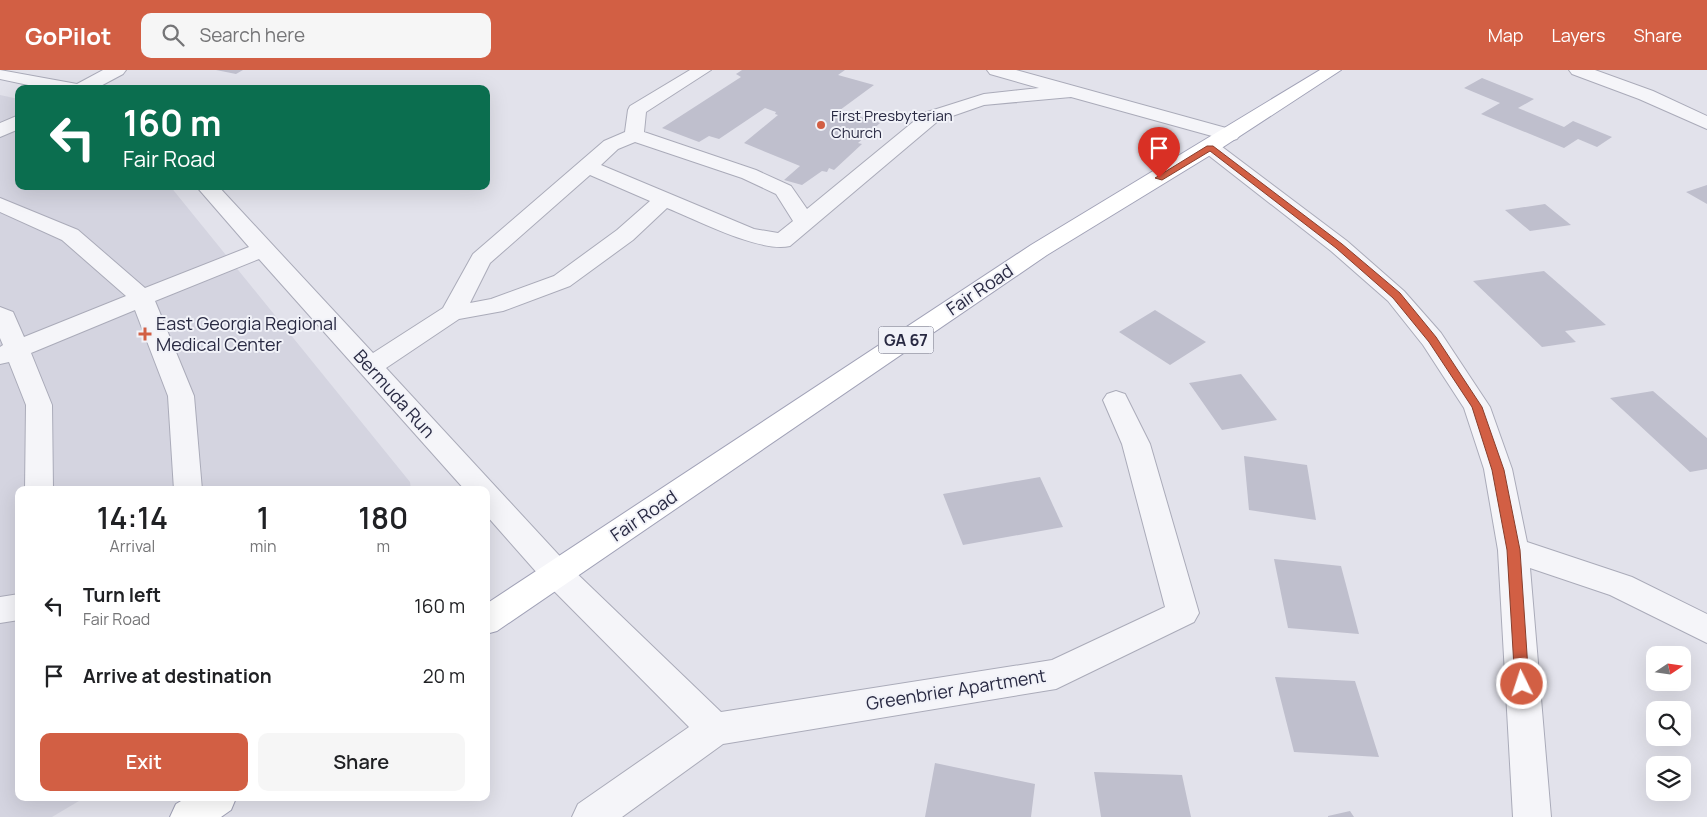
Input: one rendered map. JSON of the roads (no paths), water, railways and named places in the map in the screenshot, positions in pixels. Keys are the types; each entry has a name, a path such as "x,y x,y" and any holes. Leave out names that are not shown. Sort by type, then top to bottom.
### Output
{"main road":[{"name":"Fair Road","path":"490,618 1039,250 1220,141 1332,70"},
{"path":"189,817 213,801"}],"street":[{"path":"88,85 116,70"},
{"path":"634,134 637,110 702,70"},
{"path":"996,70 1074,91 1220,141 1396,296 1432,339 1477,407 1498,470 1513,550 1532,817"},
{"path":"1578,70 1646,95 1707,123"},
{"path":"0,74 56,85"},
{"path":"587,167 748,234 782,241 931,117 960,104 1006,95 1074,91"},
{"path":"0,131 15,123"},
{"path":"452,313 481,259 611,145 634,134 749,174 784,190 845,189"},
{"name":"Bermuda Run","path":"210,190 478,486"},
{"path":"784,190 804,222"},
{"path":"370,368 452,313 495,306 562,281 625,235 665,199"},
{"path":"0,204 70,235 142,298 181,396 188,486"},
{"path":"8,353 263,249"},
{"path":"0,315 4,317 8,353 39,405 39,486"},
{"name":"Greenbrier Apartment","path":"715,729 1056,674 1183,613 1136,444 1116,400"},
{"path":"490,499 557,574 715,729 592,817"},
{"path":"1513,550 1621,586 1707,629"}],"place":[{"name":"First Presbyterian Church","path":"821,125"},
{"name":"East Georgia Regional Medical Center","path":"145,334"}]}
